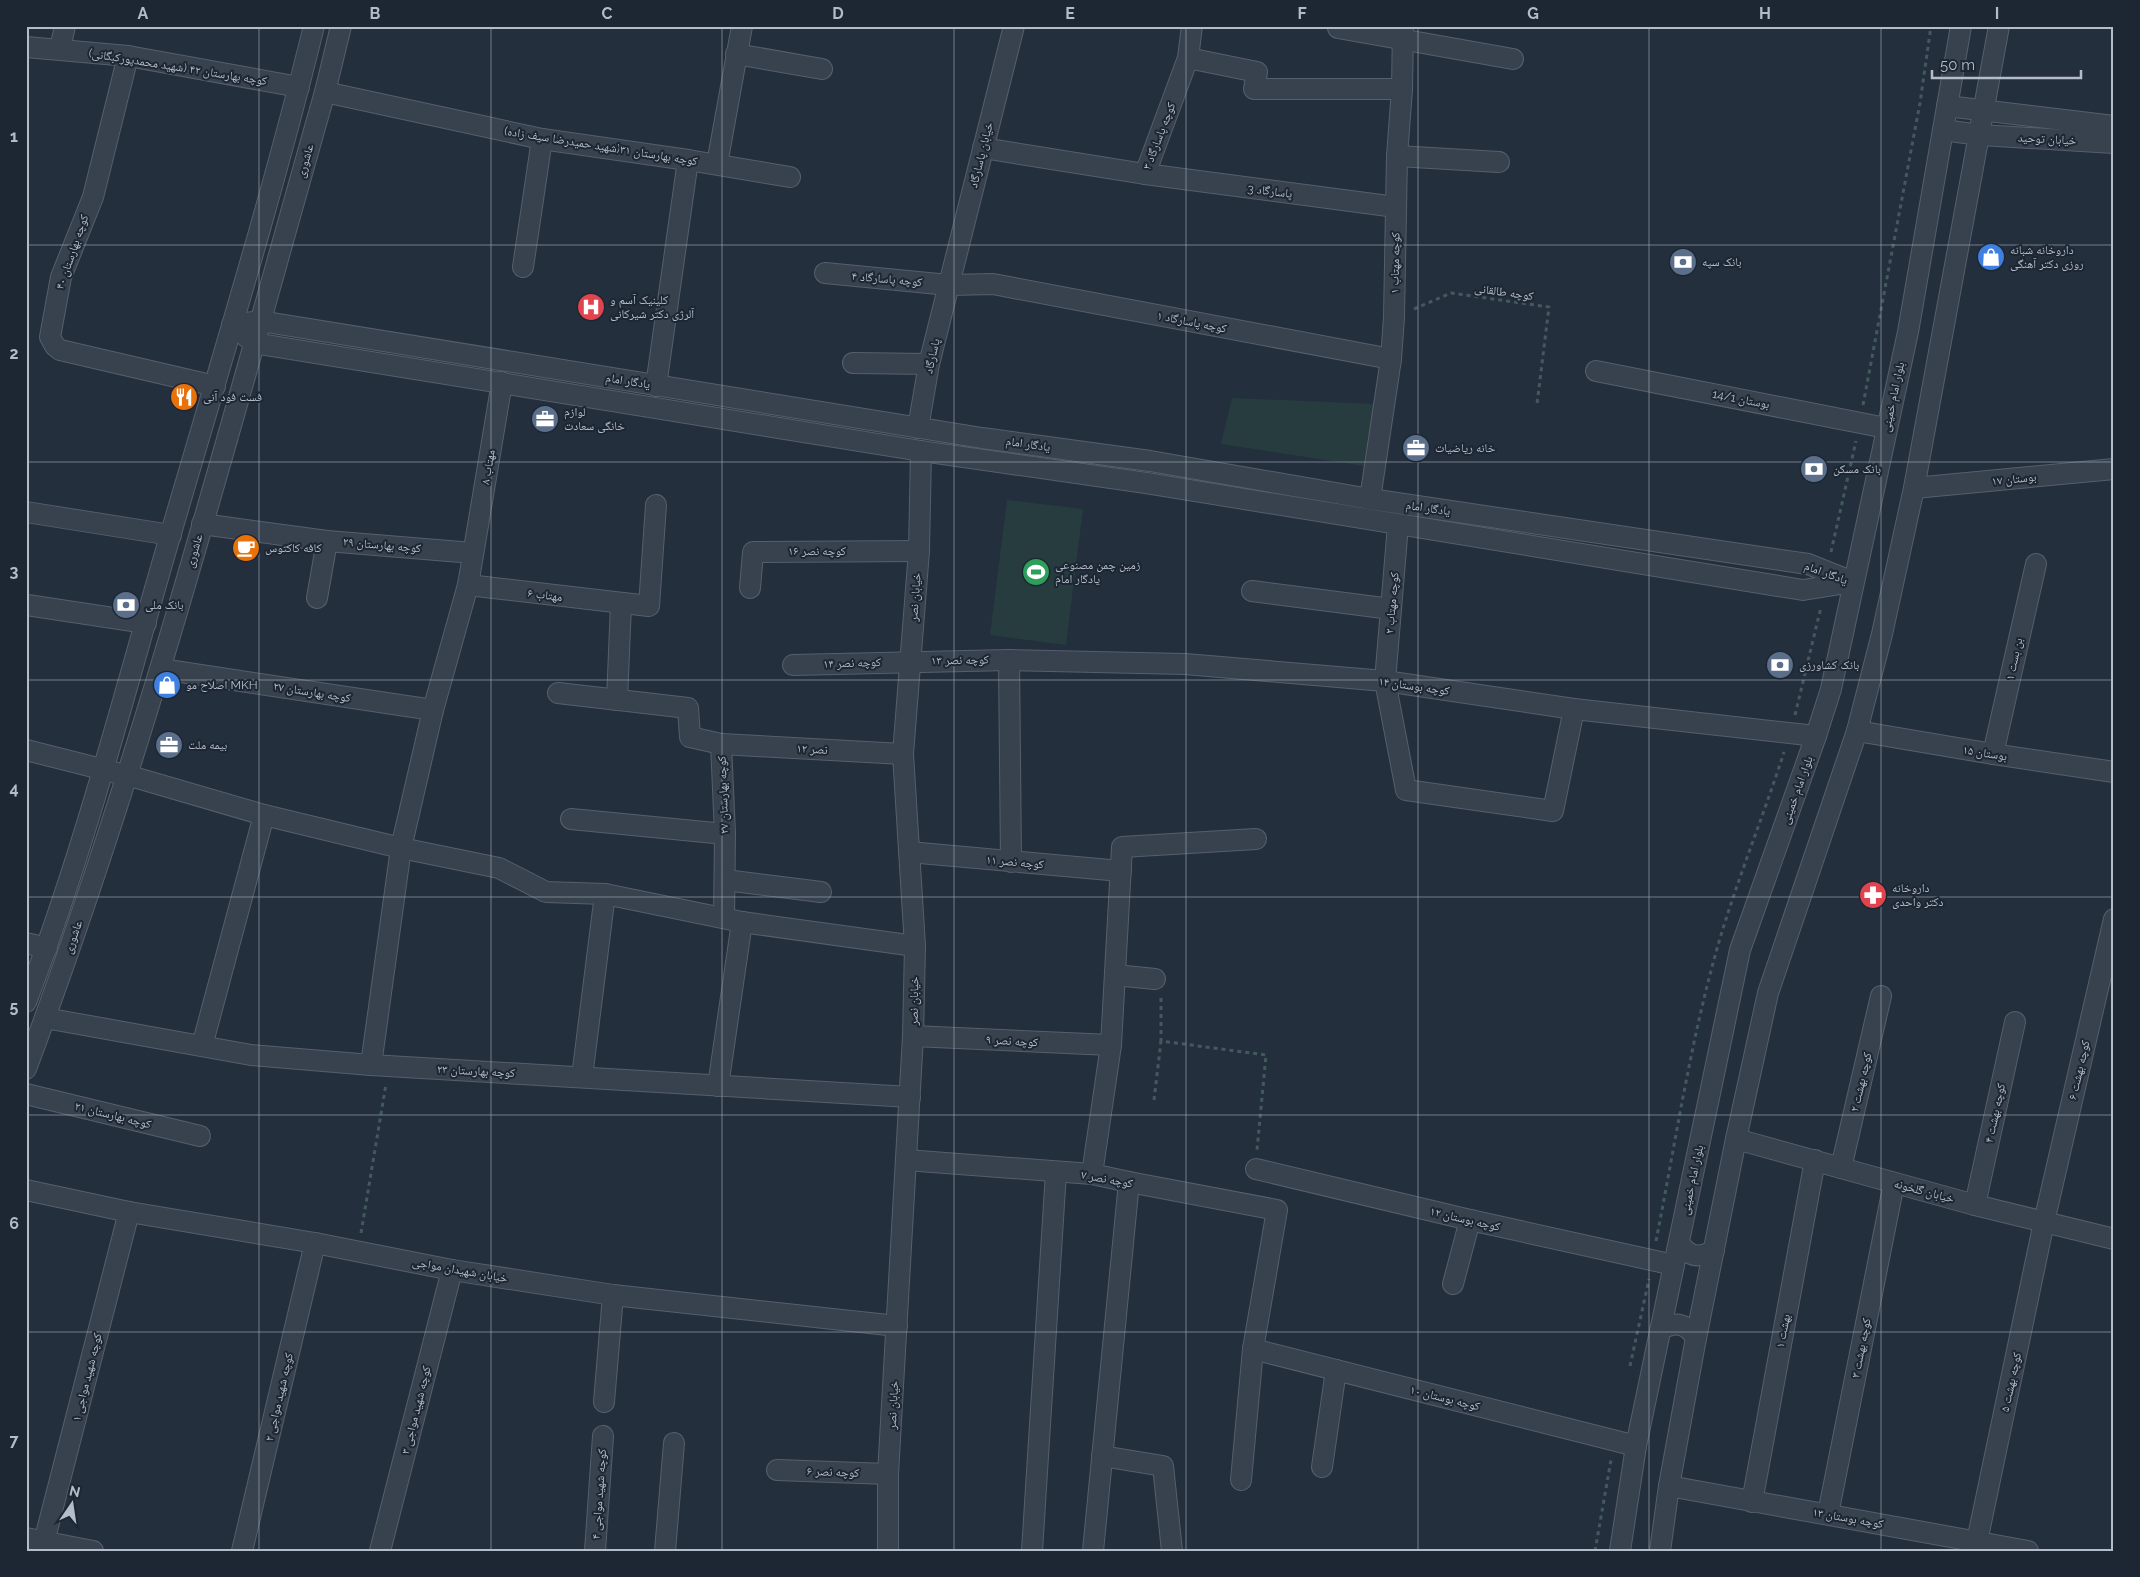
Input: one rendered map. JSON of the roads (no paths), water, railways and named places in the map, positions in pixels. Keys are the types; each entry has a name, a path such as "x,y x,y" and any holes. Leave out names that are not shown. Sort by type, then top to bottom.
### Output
{"street":[{"path":"60,49 65,26"},
{"name":"عاشوری","path":"26,1002 47,948 95,767 146,622 215,386 299,87 314,26"},
{"name":"عاشوری","path":"26,1068 128,776 161,669 325,92 341,26"},
{"path":"717,164 742,26"},
{"name":"خیابان پاسارگاد","path":"949,284 1014,26"},
{"name":"کوچه پاسارگاد ۳","path":"983,148 1145,174 1188,58 1192,26"},
{"name":"بلوار امام خمینی","path":"1620,1551 1636,1446 1740,950 1831,689 1908,332 1961,26"},
{"path":"1660,1551 1669,1486 1696,1338 1736,1138 1768,993 1792,917 1857,731 1882,634 1914,488 1999,26"},
{"path":"1338,28 1402,32 1513,59"},
{"name":"کوچه مهتاب ۱","path":"1370,499 1391,360 1394,317 1397,156 1402,89 1402,32"},
{"name":"کوچه بهارستان ۴۲ (شهید محمدپورکبگانی)","path":"26,47 128,56 299,87"},
{"path":"736,54 822,69"},
{"name":"کوچه بهارستان ۴۰","path":"128,56 92,197 61,277 50,337 55,346 60,350 215,386"},
{"path":"1188,58 1257,72 1254,89 1402,89"},
{"name":"کوچه بهارستان ۳۱(شهید حمیدرضا سیف زاده)","path":"325,92 542,139 717,164 790,177"},
{"name":"خیابان توحید","path":"1947,106 1984,112 2114,126"},
{"name":"خیابان توحید","path":"1944,130 2114,142"},
{"path":"523,267 542,139"},
{"path":"1397,156 1498,162"},
{"path":"656,386 688,160"},
{"name":"پاسارگاد 3","path":"1145,174 1396,207"},
{"name":"کوچه پاسارگاد ۴","path":"825,273 949,284 993,284"},
{"name":"پاسارگاد","path":"918,428 929,364 949,284"},
{"name":"کوچه پاسارگاد ۱","path":"993,284 1391,360"},
{"name":"یادگار امام","path":"232,325 260,321 918,428 1150,461 1370,499 1808,564 1827,579"},
{"path":"232,325 254,343"},
{"path":"299,350 296,342 297,334 303,328"},
{"name":"یادگار امام","path":"254,343 921,451 1146,483 1803,590 1827,579 1853,582"},
{"path":"853,363 929,364"},
{"name":"بوستان 14/1","path":"1596,371 1886,428"},
{"name":"مهتاب ۸","path":"380,1065 401,848 433,710 468,585 502,382"},
{"name":"خیابان نصر","path":"888,1551 888,1474 913,1036 915,946 903,754 919,551 921,451"},
{"path":"1146,483 1150,461"},
{"name":"بوستان ۱۷","path":"1914,488 2113,471"},
{"name":"مهتاب ۶","path":"468,585 649,606 656,505"},
{"path":"26,512 171,535"},
{"name":"کوچه بهارستان ۲۹","path":"202,524 326,540 473,552"},
{"name":"کوچه مهتاب ۲","path":"1398,525 1386,681 1406,790 1553,811 1574,709"},
{"path":"317,598 326,540"},
{"name":"کوچه نصر ۱۶","path":"750,588 753,552 919,551"},
{"name":"بن بست ۱","path":"1994,754 2036,564"},
{"path":"1252,591 1391,609"},
{"path":"617,700 621,604"},
{"path":"26,605 146,622"},
{"path":"1009,660 1011,862"},
{"name":"کوچه نصر ۱۳","path":"910,661 1009,660"},
{"name":"کوچه بوستان ۱۴","path":"1009,660 1185,664 1386,681 1574,709 1816,736"},
{"name":"کوچه نصر ۱۴","path":"793,665 910,661"},
{"name":"کوچه بهارستان ۲۷","path":"161,669 433,710"},
{"name":"کوچه بهارستان ۲۷","path":"558,693 688,708 690,737 720,744 725,834 725,880 733,920 718,1086"},
{"name":"بوستان ۱۵","path":"1857,731 2114,772"},
{"name":"نصر ۱۲","path":"720,744 903,754"},
{"path":"26,750 128,776 264,815 401,848 499,868 546,892 605,894 733,920 915,946"},
{"path":"202,1046 264,815"},
{"path":"571,819 725,834"},
{"path":"1092,1174 1110,1045 1122,846 1256,839"},
{"name":"کوچه نصر ۱۱","path":"908,852 1121,871"},
{"path":"725,880 821,892"},
{"path":"582,1077 605,894"},
{"name":"کوچه بهشت ۶","path":"2044,1222 2114,919"},
{"path":"26,943 47,948"},
{"path":"1115,975 1155,979"},
{"name":"کوچه بهشت ۲","path":"1841,1168 1881,996"},
{"name":"کوچه بهارستان ۲۳","path":"45,1018 251,1055 380,1065 910,1097"},
{"name":"کوچه بهشت ۴","path":"1975,1205 2015,1022"},
{"name":"کوچه نصر ۹","path":"913,1036 1110,1045"},
{"name":"کوچه بهارستان ۲۱","path":"26,1094 200,1136"},
{"name":"خیابان گلخونه","path":"1736,1138 1975,1205 2114,1239"},
{"name":"کوچه نصر ۷","path":"906,1160 1092,1174 1277,1210 1253,1349"},
{"name":"بهشت ۱","path":"1752,1502 1815,1160"},
{"name":"کوچه بوستان ۱۲","path":"1256,1169 1470,1220 1674,1265"},
{"path":"1032,1551 1056,1172"},
{"path":"1093,1551 1129,1182"},
{"name":"کوچه بهشت ۳","path":"1828,1514 1894,1183"},
{"name":"خیابان شهیدان مواجی","path":"26,1190 129,1212 315,1243 452,1270 613,1295 897,1326"},
{"name":"کوچه شهید مواجی ۱","path":"35,1540 129,1212"},
{"path":"1453,1284 1470,1220"},
{"name":"کوچه بهشت ۵","path":"1976,1546 2044,1222"},
{"name":"کوچه شهید مواجی ۲","path":"242,1551 315,1243"},
{"path":"1679,1243 1685,1252 1694,1256 1705,1256 1714,1250"},
{"name":"کوچه شهید مواجی ۳","path":"380,1551 452,1270"},
{"path":"604,1402 613,1295"},
{"path":"1660,1330 1670,1324 1680,1324 1690,1329 1696,1338"},
{"path":"1241,1480 1253,1349"},
{"name":"کوچه بوستان ۱۰","path":"1253,1349 1636,1446"},
{"path":"1322,1467 1336,1370"},
{"name":"کوچه شهید مواجی ۴","path":"594,1551 602,1436"},
{"path":"665,1551 674,1443"},
{"path":"1102,1456 1163,1466 1172,1551"},
{"name":"کوچه نصر ۶","path":"777,1470 888,1474"},
{"name":"کوچه بوستان ۱۳","path":"1669,1486 1828,1514 1976,1546 2028,1551"},
{"path":"35,1540 92,1551"}],"place":[{"name":"داروخانه شبانه روزی دکتر آهنگی","path":"1991,257"},
{"name":"بانک سپه","path":"1683,262"},
{"name":"کلینیک آسم و آلرژی دکتر شیرکانی","path":"591,307"},
{"name":"فست فود آنی","path":"184,397"},
{"name":"لوازم خانگی سعادت","path":"545,419"},
{"name":"خانه ریاضیات","path":"1416,448"},
{"name":"بانک مسکن","path":"1814,469"},
{"name":"کافه کاکتوس","path":"246,548"},
{"name":"زمین چمن مصنوعی یادگار امام","path":"1036,572"},
{"name":"بانک ملی","path":"126,605"},
{"name":"بانک کشاورزی","path":"1780,665"},
{"name":"اصلاح مو MKH","path":"167,685"},
{"name":"بیمه ملت","path":"169,745"},
{"name":"داروخانه دکتر واحدی","path":"1873,895"}]}
